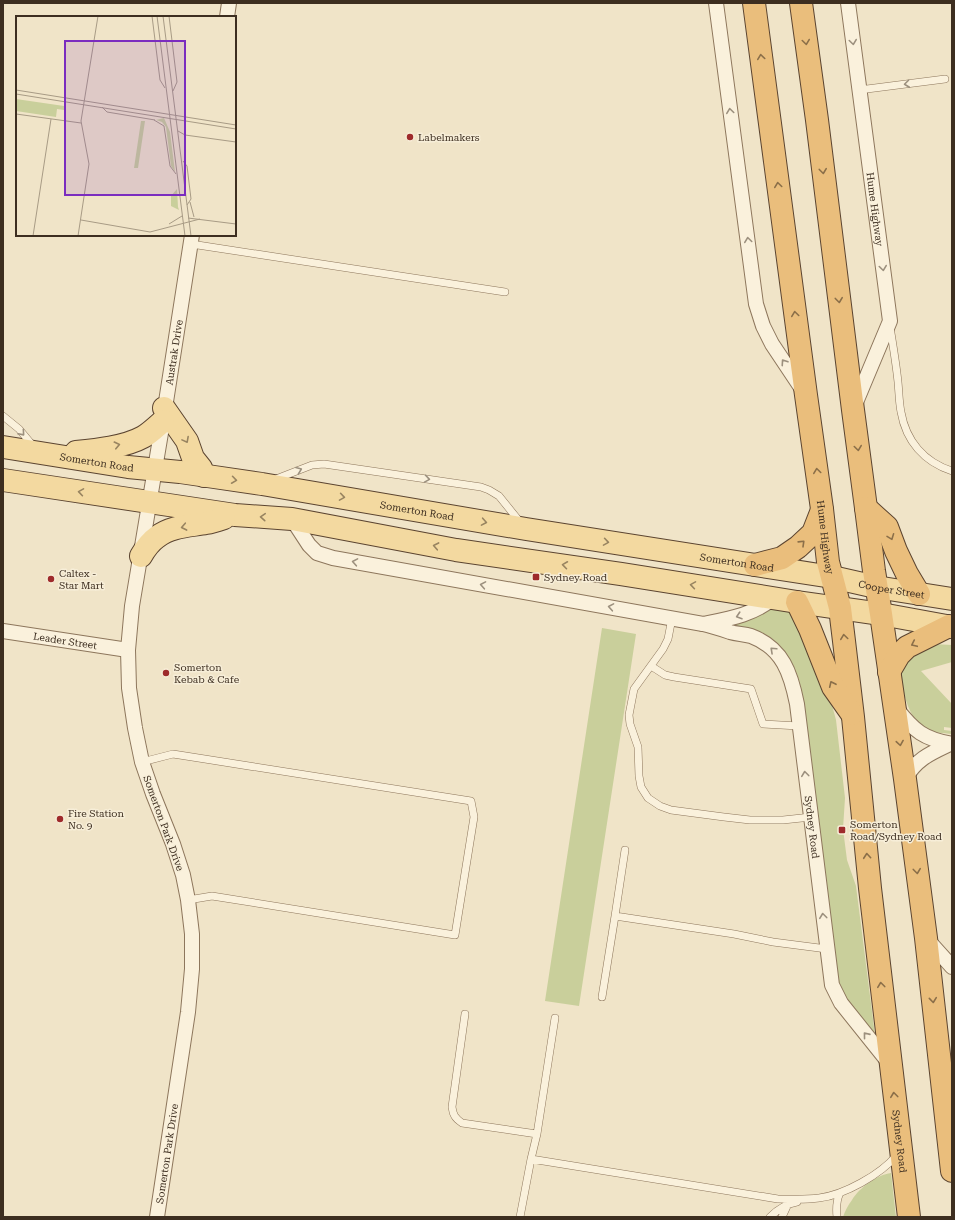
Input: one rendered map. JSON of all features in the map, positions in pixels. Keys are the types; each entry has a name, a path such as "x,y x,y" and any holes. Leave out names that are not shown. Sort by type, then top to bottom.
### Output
{"highway":[{"name":"Hume Highway","path":"754,3 828,562 840,608"},
{"path":"801,3 876,587 905,778 926,938 952,1172"},
{"path":"866,508 887,527 896,551 919,594"},
{"path":"755,565 782,558 798,547 813,533 822,509"},
{"path":"797,602 810,629 833,687 854,717"},
{"name":"Sydney Road","path":"840,608 854,717 870,888 909,1217"},
{"path":"889,672 899,655 907,647 951,627"}],"main road":[{"path":"45,454 99,449 130,442 143,436 164,415 187,440 193,458 201,468 204,476"},
{"name":"Somerton Road","path":"3,447 125,467 155,469 262,484 526,529 832,577"},
{"path":"3,480 235,515 292,518 456,550 881,614 951,627"},
{"path":"141,556 149,544 157,536 166,532 179,527 206,523 235,515"},
{"name":"Cooper Street","path":"832,577 876,587 952,600"}],"street":[{"path":"226,16 229,3"},
{"name":"Hume Highway","path":"716,3 756,304 763,326 772,344 806,395"},
{"name":"Hume Highway","path":"848,3 890,321"},
{"name":"Austrak Drive","path":"150,502 191,240"},
{"path":"853,410 890,321"},
{"name":"Somerton Park Drive","path":"150,502 131,613 128,650 129,688 142,762 183,875 192,934 192,969 188,1012 156,1217"},
{"path":"292,518 309,545 318,553 333,558 703,624 729,619 758,610 773,598"},
{"name":"Sydney Road","path":"703,624 750,636 763,642 781,658 788,672 793,684 799,726 832,985 841,1003 891,1065"},
{"name":"Leader Street","path":"3,632 128,650"},
{"path":"894,704 908,723 918,732 936,740 951,744"},
{"path":"905,778 912,768 926,755 951,744"},
{"path":"926,938 952,967"}],"lane":[{"path":"859,90 945,79"},
{"path":"191,240 505,292"},
{"path":"890,321 900,411 904,427 910,440 922,454 929,460 952,471"},
{"path":"3,416 45,454"},
{"path":"262,484 312,465 324,464 467,485 485,489 499,496 526,529"},
{"path":"672,618 668,639 663,649 634,690 629,715 630,724 638,747 641,787 648,798 660,806 671,810 724,817 750,820 783,820 811,817"},
{"path":"651,666 665,675 751,689 763,724 799,726"},
{"path":"142,762 173,754 471,801 474,817 455,935 212,896 188,900"},
{"path":"602,997 625,850"},
{"path":"615,916 734,934 773,942 828,949"},
{"path":"465,1014 452,1107 453,1114 456,1119 462,1123 537,1134"},
{"path":"520,1217 537,1134 555,1018"},
{"path":"531,1159 778,1199 807,1199 820,1198 840,1193 864,1181 890,1164 901,1150"},
{"path":"836,1217 836,1207 840,1193"},
{"path":"770,1217 775,1211 788,1204 807,1199"},
{"path":"782,1217 788,1204"},
{"path":"775,1217 779,1209"}],"green space":[{"path":"781,608 794,614 811,645 836,720 845,798 843,829 847,860 856,886 875,1035 850,1008 839,984 804,704 795,670 784,650 766,635 751,629 724,625 771,609"},
{"path":"602,628 636,634 579,1006 545,1001"},
{"path":"933,644 952,645 952,662 921,671 952,704 952,728 944,727 944,730 952,731 952,734 930,731 924,728 912,715 903,687 900,659"},
{"path":"891,1173 896,1217 843,1217 855,1195 864,1186 880,1176"}],"place":[{"name":"Labelmakers","path":"410,137"},
{"name":"Sydney Road","path":"536,577"},
{"name":"Caltex - Star Mart","path":"51,579"},
{"name":"Somerton Kebab & Cafe","path":"166,673"},
{"name":"Fire Station No. 9","path":"60,819"},
{"name":"Somerton Road/Sydney Road","path":"842,830"}]}
